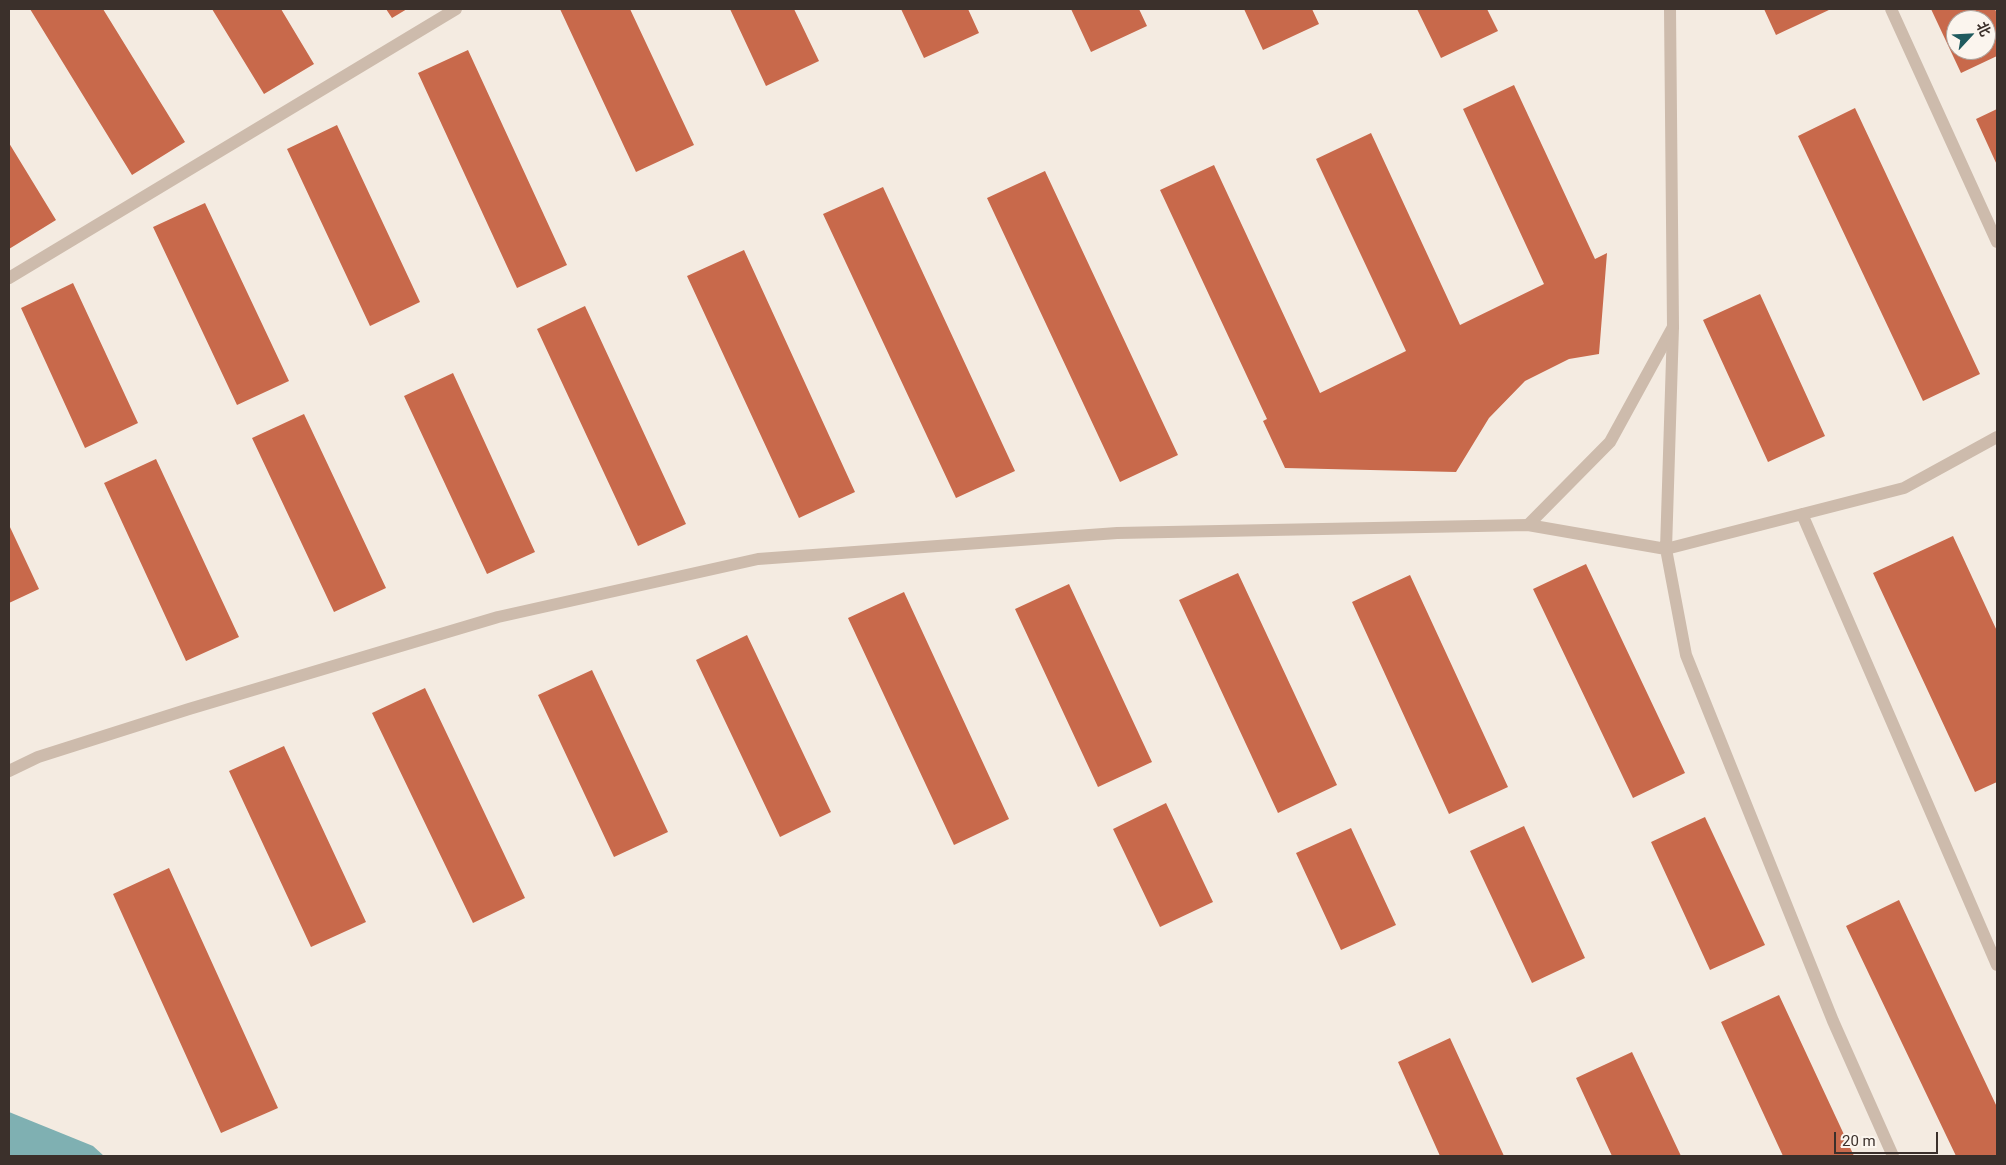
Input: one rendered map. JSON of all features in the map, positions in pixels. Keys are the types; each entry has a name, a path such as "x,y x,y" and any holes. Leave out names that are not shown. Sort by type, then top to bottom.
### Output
{"street":[{"path":"9,278 456,9"},
{"path":"1670,9 1673,328 1666,549 1686,655 1833,1021 1893,1156"},
{"path":"1891,9 1997,242"},
{"path":"1528,525 1610,442 1673,328"},
{"path":"9,771 38,757 189,709 498,617 758,559 1117,533 1528,525 1666,549 1904,488 1997,437"},
{"path":"1802,514 1997,966"}],"water":[{"path":"9,1112 93,1146 104,1156 9,1156"}],"building":[{"path":"30,9 103,9 185,142 132,175"},
{"path":"212,9 281,9 314,64 264,94"},
{"path":"386,9 407,9 392,18"},
{"path":"560,9 630,9 694,145 636,172"},
{"path":"730,9 794,9 819,61 766,86"},
{"path":"901,9 968,9 979,33 924,58"},
{"path":"1071,9 1139,9 1147,26 1091,52"},
{"path":"1244,9 1312,9 1319,24 1263,50"},
{"path":"1417,9 1487,9 1498,31 1441,58"},
{"path":"1764,9 1831,9 1776,35"},
{"path":"1931,9 1995,9 1946,10 1946,41"},
{"path":"1996,12 1997,14 1996,56"},
{"path":"468,50 567,265 517,288 418,73"},
{"path":"1955,60 1989,60 1961,73"},
{"path":"1514,85 1595,259 1607,253 1599,354 1569,359 1525,381 1489,418 1456,472 1285,468 1263,421 1267,419 1160,190 1214,165 1320,393 1406,351 1316,159 1371,133 1460,325 1544,284 1463,109"},
{"path":"1855,108 1980,374 1923,401 1798,136"},
{"path":"1997,109 1997,165 1976,119"},
{"path":"337,125 420,302 370,326 287,149"},
{"path":"9,143 56,220 9,249"},
{"path":"1045,171 1178,455 1120,482 987,198"},
{"path":"883,187 1015,471 956,498 823,214"},
{"path":"205,203 289,381 237,405 153,227"},
{"path":"744,250 855,492 799,518 687,276"},
{"path":"73,283 138,423 85,448 21,308"},
{"path":"1760,294 1825,436 1768,462 1703,320"},
{"path":"585,306 686,524 638,546 537,329"},
{"path":"453,373 535,552 487,574 404,396"},
{"path":"304,414 386,588 334,612 252,438"},
{"path":"156,459 239,637 186,661 104,483"},
{"path":"9,525 39,589 9,603"},
{"path":"1953,536 1997,631 1997,782 1975,792 1873,573"},
{"path":"1586,564 1685,773 1633,798 1533,589"},
{"path":"1238,573 1337,785 1278,813 1179,600"},
{"path":"1410,575 1508,787 1449,814 1352,602"},
{"path":"1069,584 1152,762 1098,787 1015,609"},
{"path":"904,592 1009,819 954,845 848,618"},
{"path":"747,635 831,812 780,837 696,660"},
{"path":"592,670 668,832 614,857 538,695"},
{"path":"425,688 525,898 473,923 372,713"},
{"path":"284,746 366,922 311,947 229,771"},
{"path":"1166,803 1213,902 1160,927 1113,829"},
{"path":"1705,817 1765,945 1710,970 1651,842"},
{"path":"1524,826 1585,958 1532,983 1470,851"},
{"path":"1351,828 1396,925 1341,950 1296,853"},
{"path":"169,868 278,1108 221,1133 113,894"},
{"path":"1899,900 1997,1107 1997,1156 1956,1156 1846,926"},
{"path":"1779,995 1854,1156 1783,1156 1721,1022"},
{"path":"1450,1038 1504,1156 1440,1156 1398,1062"},
{"path":"1632,1052 1681,1156 1612,1156 1576,1078"}]}
